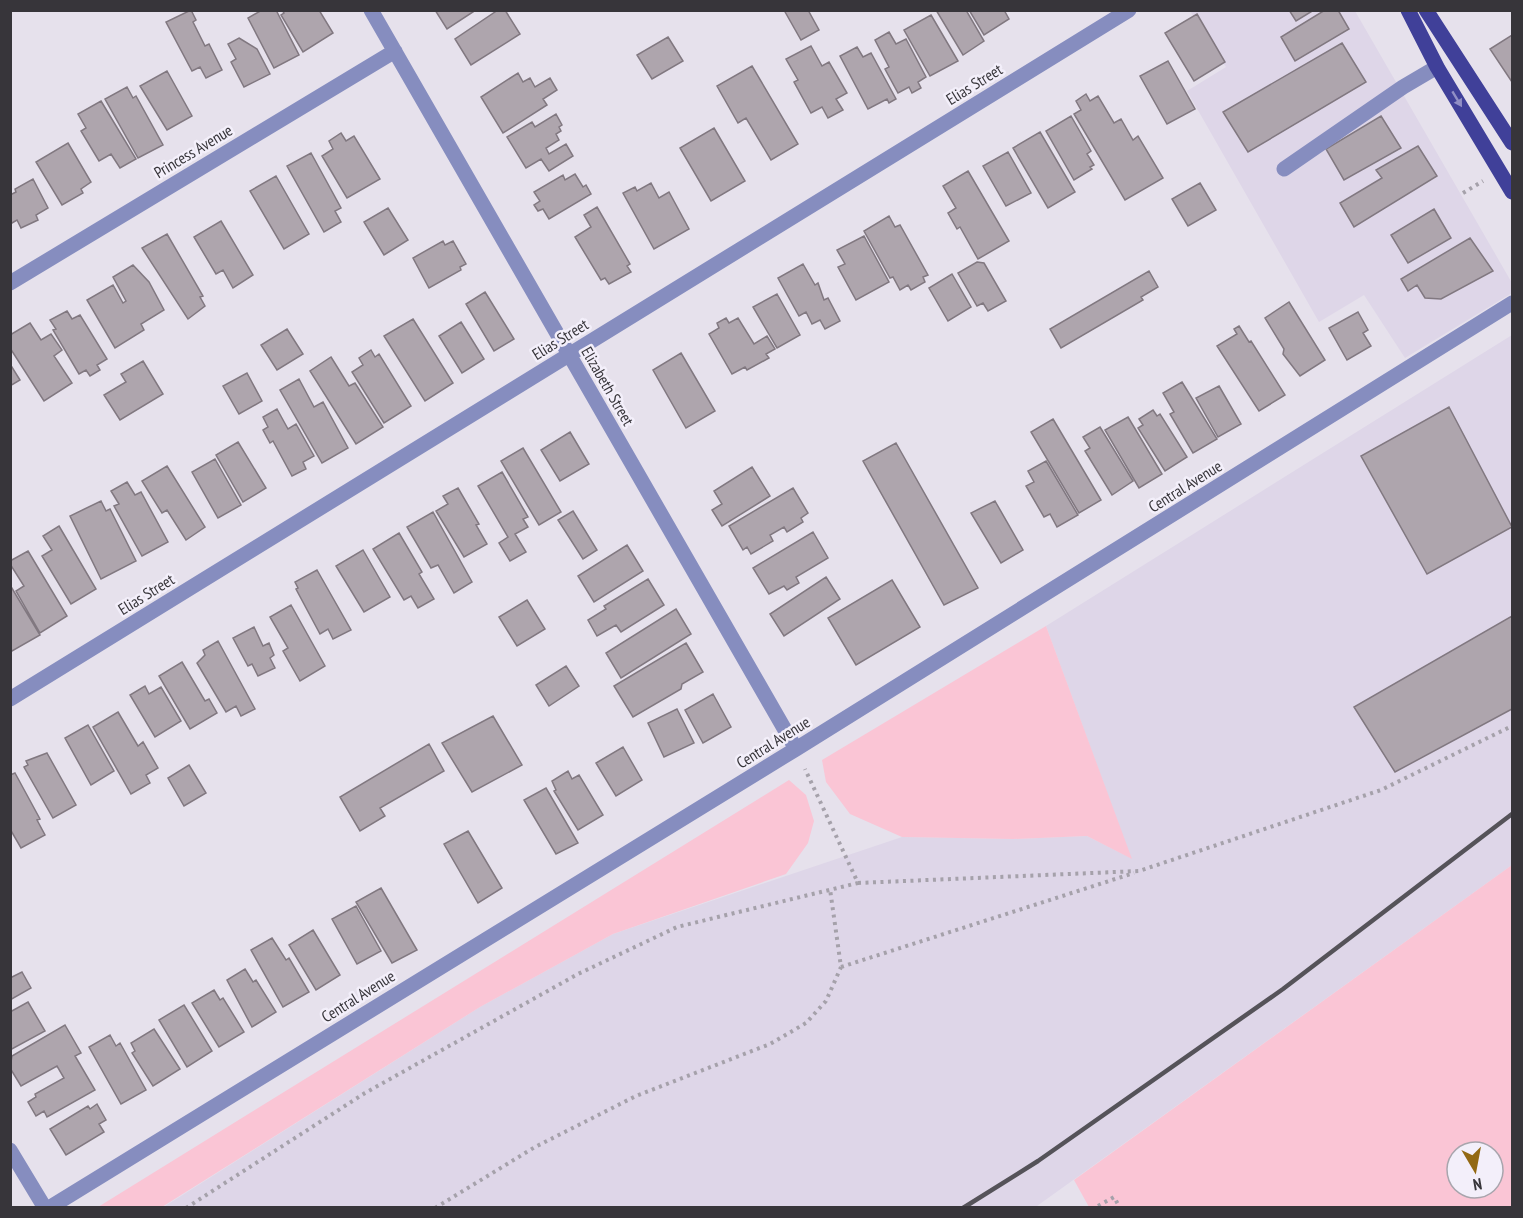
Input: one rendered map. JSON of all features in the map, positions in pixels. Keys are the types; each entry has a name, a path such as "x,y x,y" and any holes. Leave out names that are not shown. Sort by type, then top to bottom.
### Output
{"main road":[{"path":"1408,10 1437,67 1512,192"},
{"path":"1426,10 1512,143"}],"street":[{"name":"Elizabeth Street","path":"371,10 796,749"},
{"name":"Elias Street","path":"10,699 1129,10"},
{"name":"Princess Avenue","path":"10,283 395,51"},
{"path":"1284,169 1403,87 1437,67"},
{"name":"Central Avenue","path":"47,1208 796,749 1512,303"},
{"path":"10,1150 47,1208"}],"path":[{"path":"841,967 1381,790 1512,726"},
{"path":"796,749 858,883"},
{"path":"186,1208 365,1093 578,974 677,927 858,883 1139,871"},
{"path":"435,1208 536,1147 636,1095 770,1044 806,1023 826,1001 841,967 830,889"},
{"path":"1098,1206 1114,1197 1120,1208"}],"shaded area":[{"path":"1190,11 1355,11 1512,283 1512,293 1405,358 1364,295 1319,322 1187,91 1226,67"},
{"path":"1512,335 1512,865 1037,1206 162,1208 480,1007 613,934 902,837 1013,839 1087,836 1131,858 1046,626"},
{"path":"1046,626 1132,859 1087,836 1013,839 902,837 850,814 826,782 822,760"},
{"path":"789,780 806,795 814,821 808,843 786,874 613,934 480,1007 162,1207 98,1207"},
{"path":"1512,865 1512,1207 1089,1207 1074,1180"}],"building":[{"path":"191,10 196,20 193,22 205,46 209,44 222,70 206,78 200,67 192,71 166,22"},
{"path":"262,10 276,10 299,55 274,68 248,18"},
{"path":"282,10 319,10 333,33 303,52 281,15 284,13"},
{"path":"435,10 476,10 447,29"},
{"path":"498,10 505,10 520,34 471,65 455,39"},
{"path":"784,10 808,10 819,30 801,40"},
{"path":"936,10 966,10 984,41 963,55"},
{"path":"969,10 1004,10 1009,19 984,35"},
{"path":"1289,10 1314,10 1296,21"},
{"path":"1325,10 1338,10 1349,29 1295,61 1281,37"},
{"path":"1197,14 1225,62 1194,81 1165,33"},
{"path":"931,15 958,61 930,76 904,30"},
{"path":"889,32 896,44 906,39 926,77 918,82 921,88 912,93 909,87 898,93 885,69 889,67 875,40"},
{"path":"1512,35 1512,82 1490,49"},
{"path":"668,37 683,61 652,79 637,55"},
{"path":"239,38 257,49 270,74 244,87 231,62 236,59 228,44"},
{"path":"1342,43 1366,82 1248,152 1223,112"},
{"path":"811,46 822,66 829,62 847,93 836,99 843,110 828,118 822,107 811,113 794,82 798,80 786,59"},
{"path":"857,47 863,57 871,53 896,99 889,103 887,99 868,109 840,56"},
{"path":"1168,61 1195,109 1167,124 1140,76"},
{"path":"752,66 798,144 771,160 746,118 738,123 717,86"},
{"path":"167,71 192,116 167,130 140,86"},
{"path":"518,73 523,82 530,78 535,87 550,78 557,90 543,99 547,105 503,133 481,97"},
{"path":"127,87 133,98 136,96 163,145 138,158 105,99"},
{"path":"1086,94 1090,101 1098,96 1114,123 1121,119 1133,140 1138,136 1163,178 1125,200 1074,114 1081,110 1076,101"},
{"path":"101,101 136,159 120,168 111,154 99,161 81,131 86,128 78,114"},
{"path":"556,114 562,125 559,127 561,131 556,134 559,140 546,148 549,154 566,144 573,156 549,171 541,159 526,168 507,137 532,122 535,127"},
{"path":"1071,116 1091,151 1087,154 1094,165 1090,167 1092,169 1074,180 1046,131"},
{"path":"1381,116 1401,148 1344,180 1326,149"},
{"path":"714,128 745,181 711,201 680,148"},
{"path":"1040,132 1075,192 1048,208 1013,148"},
{"path":"341,133 346,141 354,136 380,179 347,198 322,156 333,149 329,141"},
{"path":"68,143 91,182 81,189 83,193 62,205 36,162"},
{"path":"1418,146 1437,176 1354,227 1340,203 1382,178 1376,170"},
{"path":"1008,152 1031,193 1006,206 983,166"},
{"path":"311,153 341,208 335,211 341,222 324,232 287,166"},
{"path":"968,171 1009,241 978,259 960,227 957,229 948,213 956,208 943,186"},
{"path":"575,174 583,187 586,185 591,194 549,219 543,209 538,211 534,205 540,201 534,192 563,175 565,180"},
{"path":"276,176 309,234 284,249 250,191"},
{"path":"33,179 48,208 36,215 38,220 21,228 17,220 12,223 10,221 10,195 16,192 15,189"},
{"path":"651,183 659,198 669,192 689,229 654,249 623,193 635,187 637,191"},
{"path":"1200,183 1216,210 1188,226 1172,199"},
{"path":"597,207 630,264 627,266 631,272 609,284 605,278 601,280 575,237 591,227 584,215"},
{"path":"388,208 408,240 384,255 364,222"},
{"path":"1434,209 1451,238 1408,263 1391,235"},
{"path":"889,216 895,227 900,225 928,275 923,277 925,282 911,290 908,285 900,290 893,277 890,278 864,231"},
{"path":"221,221 253,275 233,288 223,270 216,274 194,237"},
{"path":"167,234 203,296 200,297 205,306 188,319 142,248"},
{"path":"864,236 889,282 856,300 838,267 845,264 837,250"},
{"path":"1470,238 1493,271 1441,299 1425,298 1417,285 1408,291 1401,279"},
{"path":"443,241 445,245 453,241 466,264 460,267 461,270 429,288 413,258"},
{"path":"977,262 984,263 1006,301 988,311 983,303 977,306 958,273"},
{"path":"803,264 815,285 818,283 824,300 828,298 840,321 825,329 820,320 812,324 806,312 799,316 778,278"},
{"path":"133,265 149,282 164,310 141,324 144,330 115,348 87,300 113,285 123,303 126,301 113,277"},
{"path":"1149,271 1158,287 1141,297 1143,300 1061,348 1050,329"},
{"path":"952,274 971,307 948,321 929,288"},
{"path":"485,292 514,339 494,351 466,304"},
{"path":"777,294 800,335 777,348 753,307"},
{"path":"1289,302 1325,360 1300,376 1283,354 1284,349 1265,318"},
{"path":"67,311 72,319 80,315 107,359 97,365 100,370 90,376 86,370 79,374 53,330 56,329 50,320"},
{"path":"1358,312 1368,330 1363,333 1371,346 1347,360 1329,328"},
{"path":"726,318 729,323 738,318 754,344 767,336 775,349 766,354 769,358 747,370 745,367 732,374 709,334 719,328 717,323"},
{"path":"413,319 453,383 425,401 384,336"},
{"path":"461,322 484,359 462,373 439,336"},
{"path":"30,323 41,340 51,334 62,350 54,356 72,383 44,401 10,348 10,335"},
{"path":"1239,326 1285,395 1259,411 1217,346 1237,334 1234,329"},
{"path":"287,329 303,354 277,370 261,345"},
{"path":"371,350 375,357 379,354 411,406 384,423 352,372 363,365 359,358"},
{"path":"681,353 715,411 686,428 653,370"},
{"path":"331,357 349,386 355,383 383,427 356,444 310,371"},
{"path":"143,361 163,394 120,420 104,395 126,382 121,374"},
{"path":"10,364 20,380 10,386"},
{"path":"247,373 262,401 239,414 223,386"},
{"path":"299,379 314,407 323,402 348,448 322,463 280,390"},
{"path":"1182,382 1217,439 1193,453 1170,414 1174,412 1163,393"},
{"path":"1219,386 1241,424 1218,437 1196,398"},
{"path":"1449,407 1512,527 1427,574 1361,456"},
{"path":"277,409 288,429 296,424 314,456 303,462 306,469 292,476 273,441 270,443 263,430 268,427 263,417"},
{"path":"1153,410 1157,416 1160,414 1187,457 1165,471 1138,428 1143,425 1139,419"},
{"path":"1128,417 1162,474 1139,488 1105,430"},
{"path":"1053,419 1101,500 1079,513 1031,432"},
{"path":"1100,427 1133,481 1112,495 1085,451 1090,448 1083,437"},
{"path":"570,432 589,464 560,481 541,450"},
{"path":"238,442 266,488 243,502 216,455"},
{"path":"896,443 978,588 944,605 863,461"},
{"path":"523,448 561,512 539,525 501,461"},
{"path":"215,459 241,505 218,518 192,472"},
{"path":"1046,461 1078,515 1057,527 1050,514 1044,517 1026,486 1034,482 1028,471"},
{"path":"167,466 205,527 186,540 167,510 162,513 142,481"},
{"path":"752,467 770,496 722,526 712,510 722,504 714,491"},
{"path":"502,472 528,517 523,519 528,527 515,534 526,552 510,561 499,543 508,537 478,486"},
{"path":"127,482 135,495 141,492 168,542 142,556 114,506 119,504 111,491"},
{"path":"458,488 479,524 476,525 487,544 464,557 436,511 448,504 443,496"},
{"path":"793,488 808,513 801,518 803,522 787,532 784,527 770,535 773,541 751,554 747,547 743,550 729,526"},
{"path":"101,501 106,511 110,509 136,561 101,579 70,516"},
{"path":"995,501 1023,550 1001,563 971,513"},
{"path":"573,511 597,550 583,559 558,520"},
{"path":"433,512 472,582 454,593 438,565 431,568 407,527"},
{"path":"59,526 96,589 71,604 42,556 52,550 43,536"},
{"path":"813,532 828,558 796,577 799,583 787,590 784,586 769,594 753,568"},
{"path":"399,533 422,572 419,574 434,599 418,608 411,596 404,600 373,549"},
{"path":"627,545 643,571 594,602 578,576"},
{"path":"363,550 390,597 364,612 336,566"},
{"path":"28,551 67,616 40,633 16,591 24,586 10,564 10,561"},
{"path":"317,570 351,630 333,639 328,629 320,634 296,589 298,588 295,582"},
{"path":"826,577 840,599 784,636 770,614"},
{"path":"648,579 664,605 621,632 616,625 597,636 588,620 606,609 604,606"},
{"path":"892,580 920,627 856,665 828,618"},
{"path":"10,585 40,635 12,651 10,648"},
{"path":"527,600 545,629 517,646 499,617"},
{"path":"291,605 325,666 300,681 283,651 288,648 270,617"},
{"path":"676,609 691,634 621,678 606,653"},
{"path":"1512,616 1512,709 1395,772 1354,707"},
{"path":"254,627 263,646 269,643 274,655 270,658 275,668 258,676 252,664 248,666 233,638"},
{"path":"218,641 255,709 241,716 236,706 226,712 197,663 205,655 203,650"},
{"path":"686,643 703,672 682,684 681,689 633,717 614,686"},
{"path":"182,662 205,701 209,699 217,713 190,729 159,676"},
{"path":"566,666 579,686 549,706 536,685"},
{"path":"145,686 149,694 161,687 181,721 155,737 130,695"},
{"path":"713,694 731,727 703,743 685,710"},
{"path":"677,709 694,743 664,757 648,723"},
{"path":"118,712 138,746 143,742 158,768 146,775 150,783 131,794 93,727"},
{"path":"493,716 522,765 472,792 442,743"},
{"path":"88,725 114,771 91,785 65,738"},
{"path":"429,744 444,771 380,808 385,816 360,831 340,797"},
{"path":"623,747 642,780 616,796 596,763"},
{"path":"47,753 76,805 53,818 24,767 28,765 26,761"},
{"path":"189,765 206,793 184,806 168,778"},
{"path":"568,771 572,779 579,775 603,815 578,830 554,791 556,790 552,781"},
{"path":"15,773 40,819 37,820 45,835 21,848 10,829 10,775"},
{"path":"546,788 578,843 556,854 524,800"},
{"path":"468,831 502,888 478,903 444,844"},
{"path":"381,888 417,950 392,963 356,902"},
{"path":"356,906 381,951 357,964 332,919"},
{"path":"313,930 340,975 316,990 289,945"},
{"path":"272,938 286,960 289,958 309,992 283,1007 251,950"},
{"path":"245,969 253,982 256,980 276,1012 252,1027 227,980"},
{"path":"22,972 31,988 10,1000 10,975 12,977"},
{"path":"214,990 220,1000 223,998 244,1032 219,1047 192,1003"},
{"path":"28,1002 45,1031 10,1050 10,1012"},
{"path":"184,1005 212,1051 187,1067 159,1020"},
{"path":"65,1025 81,1053 75,1056 95,1090 47,1117 44,1111 36,1116 28,1102 36,1097 35,1094 64,1078 57,1066 21,1086 10,1068 12,1056"},
{"path":"154,1029 180,1069 153,1086 132,1053 135,1051 131,1043"},
{"path":"110,1035 116,1046 120,1043 146,1090 121,1104 89,1047"},
{"path":"97,1104 106,1120 99,1124 104,1132 66,1155 50,1129 88,1106 90,1109"}],"railway":[{"path":"963,1208 1038,1161 1283,989 1512,814"}]}
